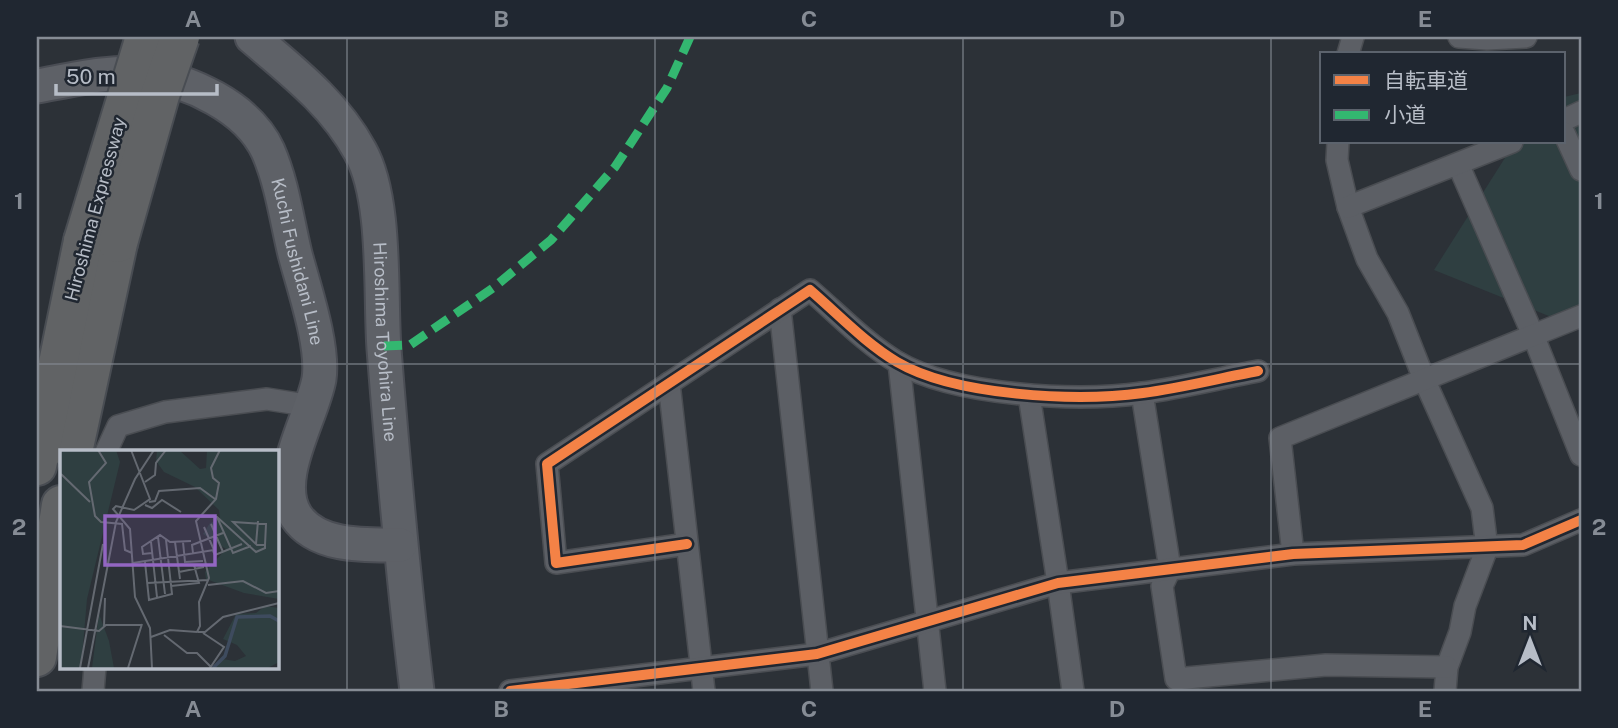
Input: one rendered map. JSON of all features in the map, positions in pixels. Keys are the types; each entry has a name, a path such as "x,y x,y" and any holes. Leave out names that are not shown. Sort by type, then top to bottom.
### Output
{"highway":[{"name":"Hiroshima Expressway","path":"37,466 101,242 145,37"},
{"name":"Hiroshima Expressway","path":"73,450 101,242 160,95 180,37"},
{"path":"37,657 60,511"}],"main road":[{"name":"Hiroshima Toyohira Line","path":"252,37 321,96 361,152 377,203 384,346 400,545 417,691"},
{"name":"Kuchi Fushidani Line","path":"37,86 95,76 141,73 193,87 224,103 251,125 268,151 277,179 318,345 320,376 313,406 292,461 289,481 291,502 297,517 331,540 360,545 400,545"}],"street":[{"path":"1459,37 1526,37"},
{"path":"1566,137 1581,170"},
{"path":"1338,144 1337,160 1348,207 1367,259 1398,313 1424,379 1482,508 1487,548 1465,606 1460,632 1447,667 1445,691"},
{"path":"1348,207 1507,144"},
{"path":"1458,164 1534,335 1581,455"},
{"path":"687,544 556,563 547,464 810,290 876,348 899,363 952,383 1029,395 1142,393 1258,371"},
{"path":"780,309 822,691"},
{"path":"1293,554 1280,438 1581,316"},
{"path":"899,363 935,691"},
{"path":"669,383 704,691"},
{"path":"1142,393 1170,569 1162,586 1176,679 1326,665 1447,667"},
{"path":"1029,395 1073,691"},
{"path":"107,450 118,426 165,412 267,399 313,406"},
{"path":"510,691 587,687 702,667 817,654 1058,583 1293,554 1523,545 1581,520"},
{"path":"93,691 96,668"}],"shaded area":[{"path":"1581,93 1581,329 1434,270 1514,144 1566,144 1566,97"}],"marked path":[{"path":"384,346 410,345 493,288 551,240 615,167 667,88 690,37"}],"cycle path":[{"path":"687,544 556,563 547,464 810,290 863,337 897,362 921,373 983,389 1051,396 1116,396 1258,371"},
{"path":"510,691 817,654 1058,583 1293,554 1523,545 1581,520"}]}
